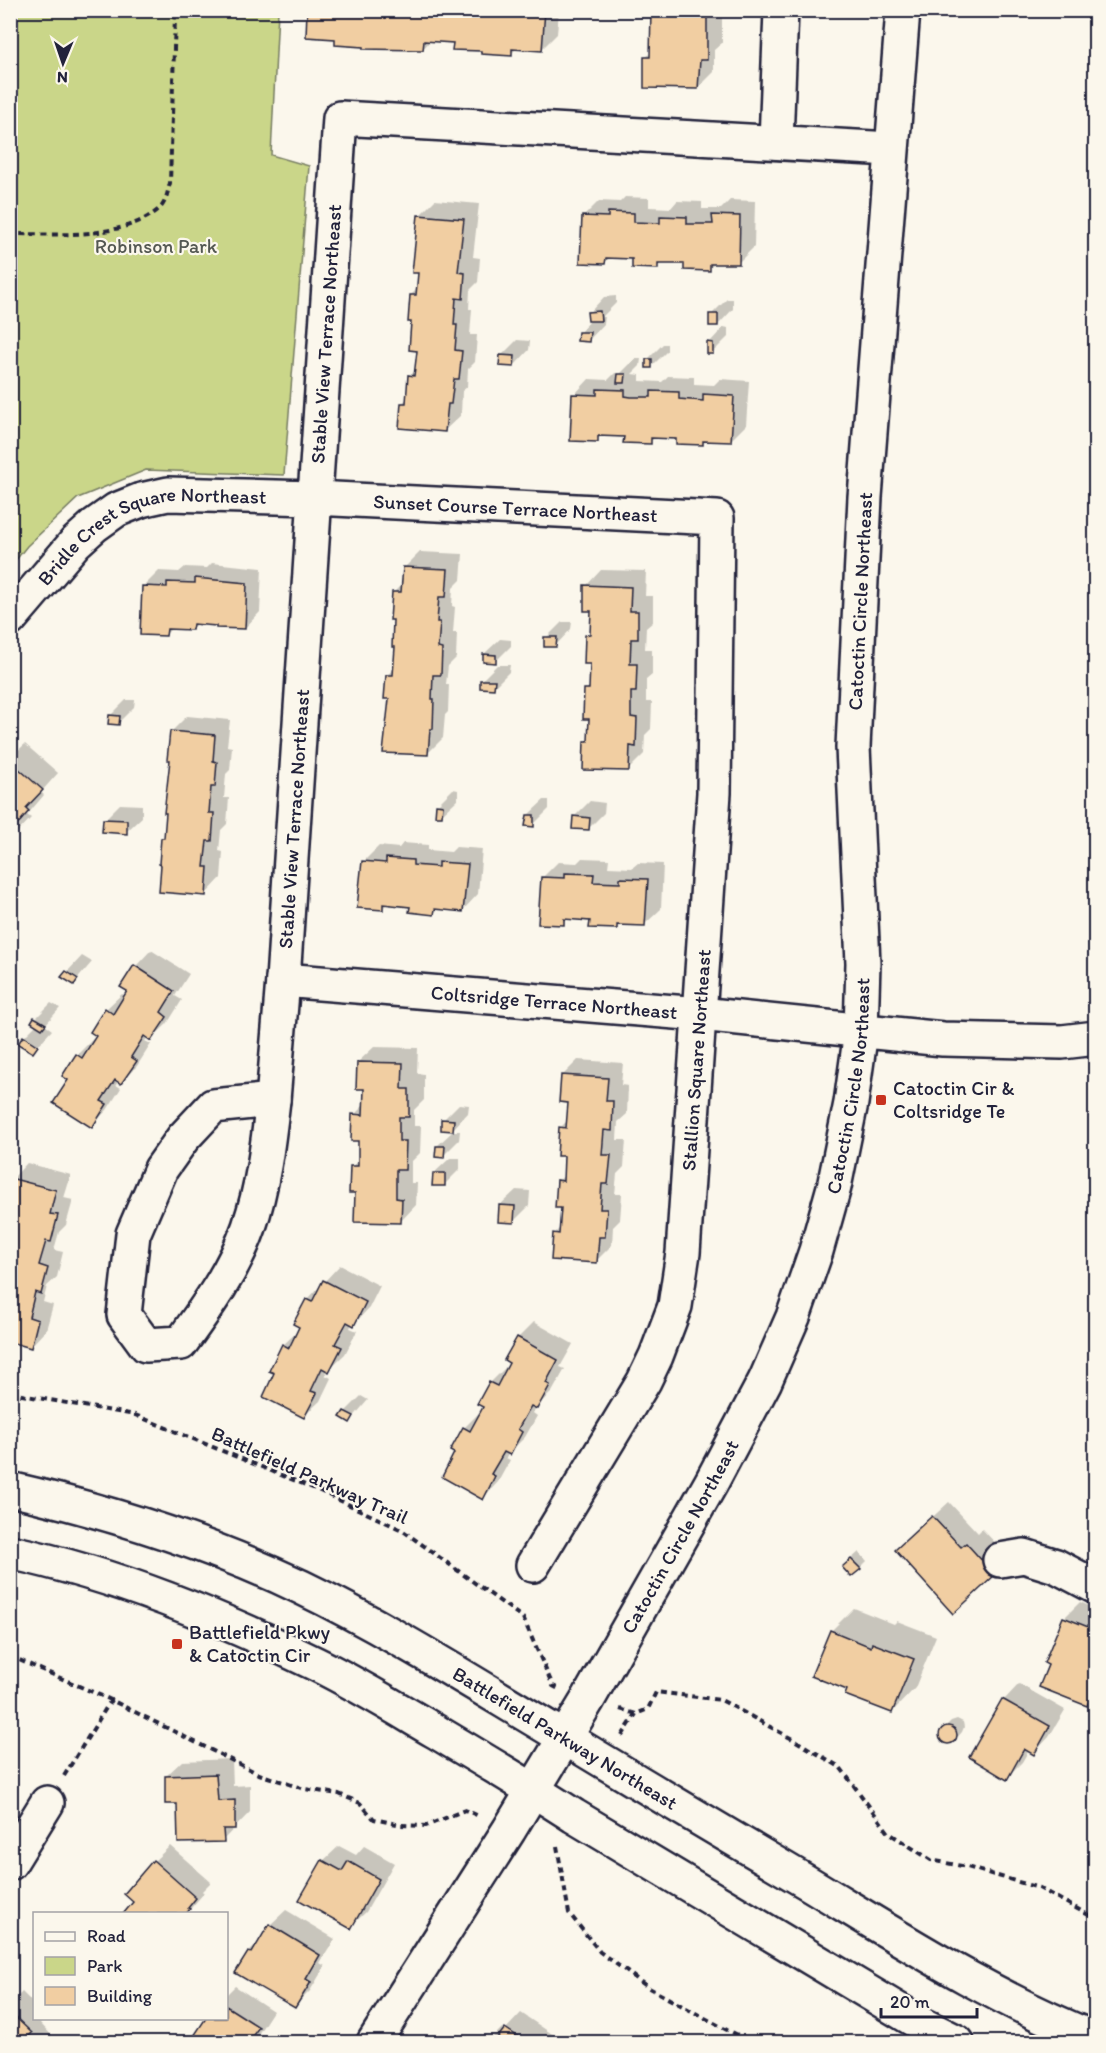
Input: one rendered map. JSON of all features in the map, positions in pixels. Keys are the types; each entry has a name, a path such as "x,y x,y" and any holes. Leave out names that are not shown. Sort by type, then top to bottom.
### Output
{"street":[{"path":"776,142 781,10"},
{"name":"Catoctin Circle Northeast","path":"374,2043 587,1701 711,1483 765,1381 793,1317 816,1251 834,1187 851,1103 861,1031 863,963 853,747 865,497 903,10"},
{"name":"Stable View Terrace Northeast","path":"273,1100 213,1106 183,1138 161,1169 133,1234 124,1315 146,1345 181,1343 221,1285 248,1228 265,1167 273,1100 283,980 340,118 891,149"},
{"name":"Bridle Crest Square Northeast","path":"10,619 75,543 116,510 141,500 168,494 314,498"},
{"name":"Sunset Course Terrace Northeast","path":"314,498 717,518"},
{"name":"Stallion Square Northeast","path":"533,1564 644,1381 675,1306 683,1253 714,793 717,518"},
{"name":"Coltsridge Terrace Northeast","path":"283,980 700,1014 943,1039 1062,1042 1095,1038"},
{"name":"Battlefield Parkway Northeast","path":"10,1490 61,1501 155,1529 233,1558 300,1587 450,1667 932,1957 1057,2024 1095,2039"},
{"path":"10,1552 51,1561 133,1587 212,1617 307,1660 380,1699 533,1789 574,1816 923,2025 957,2043"},
{"path":"1000,1560 1024,1556 1056,1566 1095,1587"},
{"path":"10,1863 47,1803"}],"path":[{"path":"10,234 94,234 142,221 162,207 170,183 177,10"},
{"name":"Battlefield Parkway Trail","path":"10,1393 135,1415 320,1491 402,1530 523,1618 553,1686 587,1701 636,1713 648,1708 656,1692 721,1700 840,1767 889,1833 931,1860 967,1867 1039,1888 1094,1918"},
{"path":"10,1656 111,1700 259,1774 304,1789 339,1794 360,1803 374,1819 400,1825 426,1826 465,1810"},
{"path":"47,1803 111,1700"},
{"path":"557,1846 569,1913 600,1952 649,1988 753,2043"},
{"path":"1094,1918 1095,1911"}],"green space":[{"name":"Robinson Park","path":"11,10 278,11 271,155 309,166 284,475 146,470 78,498 27,546 11,566"}],"building":[{"path":"307,10 545,10 542,51 512,49 512,56 481,54 481,51 452,50 453,43 424,41 423,50 363,49 363,47 335,45 335,39 306,37"},
{"path":"651,10 707,10 707,60 700,60 698,89 644,88 644,57 650,57"},
{"path":"608,212 634,213 634,222 660,223 660,216 687,217 687,224 713,224 712,215 740,216 739,264 710,264 710,271 684,270 684,264 658,264 658,269 632,268 632,259 606,258 605,264 580,263 582,216 608,217"},
{"path":"418,215 464,219 458,272 465,273 463,299 456,298 454,325 457,325 455,350 462,351 459,379 454,379 451,404 448,404 445,432 399,428 401,403 406,403 408,375 414,376 417,351 409,350 411,322 408,322 410,295 416,295 418,273 412,273"},
{"path":"600,311 601,321 588,321 587,312"},
{"path":"709,314 718,314 718,326 709,326"},
{"path":"578,332 590,332 589,342 577,341"},
{"path":"707,342 713,343 713,354 707,354"},
{"path":"500,355 515,356 514,367 499,366"},
{"path":"646,359 652,359 652,368 646,368"},
{"path":"618,374 626,374 625,383 617,383"},
{"path":"597,389 625,390 625,396 631,397 651,397 651,391 679,392 679,399 703,401 703,394 734,396 731,442 703,441 703,445 676,444 676,439 651,438 651,444 623,443 624,437 598,436 598,442 570,441 572,394 597,395"},
{"path":"403,567 448,569 446,597 439,597 437,622 440,622 438,648 442,649 441,675 433,675 433,729 430,729 428,755 383,753 389,699 384,699 386,675 393,675 395,647 392,647 393,620 390,620 392,592 401,592"},
{"path":"195,578 247,583 245,629 193,624 192,630 167,629 166,636 140,635 142,586 167,587 167,582 195,583"},
{"path":"584,585 631,587 630,611 638,611 638,639 631,639 630,664 637,664 636,692 631,692 631,717 637,718 636,747 630,746 629,771 583,770 584,741 588,741 589,719 583,719 584,689 589,689 590,664 584,664 585,635 590,634 591,611 584,611"},
{"path":"544,637 557,637 556,647 544,647"},
{"path":"483,654 496,655 496,663 483,662"},
{"path":"480,680 495,680 494,689 480,688"},
{"path":"109,715 120,716 119,725 108,724"},
{"path":"170,731 215,735 213,761 217,762 215,787 211,787 209,813 214,813 212,841 207,841 204,867 208,867 206,896 159,892 161,838 164,838 166,813 164,813 170,760 167,760"},
{"path":"10,761 43,790 26,808 29,811 12,831 16,834 10,841"},
{"path":"436,804 443,805 442,816 435,816"},
{"path":"527,815 534,815 534,827 525,826"},
{"path":"573,816 590,818 589,830 572,829"},
{"path":"103,819 127,820 127,834 102,832"},
{"path":"386,858 413,860 413,865 438,867 438,862 468,864 463,912 435,909 434,915 409,912 410,907 383,904 383,910 357,908 362,861 386,863"},
{"path":"565,873 594,874 593,882 620,883 620,878 648,879 645,926 617,925 617,929 589,928 590,921 564,919 564,925 538,924 541,877 565,878"},
{"path":"134,965 174,991 161,1012 167,1017 151,1041 144,1036 131,1057 137,1061 121,1084 115,1080 101,1101 107,1104 92,1128 53,1103 68,1080 62,1076 76,1054 82,1058 96,1036 90,1032 105,1008 113,1014 127,991 120,987"},
{"path":"66,971 78,979 74,985 61,977"},
{"path":"34,1017 46,1024 42,1029 31,1022"},
{"path":"23,1036 38,1046 33,1053 18,1044"},
{"path":"357,1062 403,1063 402,1089 409,1089 409,1117 399,1117 399,1141 406,1141 405,1170 396,1170 396,1198 402,1199 401,1223 354,1222 355,1193 349,1193 350,1166 358,1166 358,1141 351,1141 352,1114 363,1115 364,1089 356,1089"},
{"path":"561,1075 608,1078 606,1101 613,1101 612,1131 604,1130 602,1155 611,1155 608,1184 602,1184 600,1209 607,1209 605,1237 599,1237 597,1263 551,1260 553,1233 559,1234 561,1208 555,1208 557,1180 563,1181 564,1156 557,1156 559,1127 566,1128 568,1103 559,1102"},
{"path":"441,1119 454,1120 453,1131 441,1130"},
{"path":"436,1146 445,1146 444,1158 435,1157"},
{"path":"433,1173 445,1173 445,1186 432,1186"},
{"path":"10,1178 56,1190 50,1214 58,1215 51,1242 46,1241 39,1265 48,1268 41,1294 35,1292 29,1317 38,1320 31,1348 10,1342 10,1217 13,1206 10,1206"},
{"path":"499,1205 515,1206 514,1223 498,1222"},
{"path":"323,1280 366,1302 354,1326 347,1322 335,1344 342,1347 329,1372 322,1368 311,1391 317,1393 304,1418 263,1397 274,1373 269,1371 282,1344 289,1348 299,1327 293,1324 306,1299 312,1302"},
{"path":"517,1337 558,1360 546,1383 550,1385 537,1409 531,1406 518,1429 522,1432 510,1455 504,1452 491,1474 495,1476 483,1500 442,1477 454,1453 450,1451 463,1427 470,1431 483,1407 477,1404 489,1382 497,1386 509,1363 504,1360"},
{"path":"344,1411 354,1416 350,1423 340,1417"},
{"path":"932,1516 961,1547 966,1543 995,1575 953,1614 895,1550"},
{"path":"851,1559 861,1569 851,1577 842,1567"},
{"path":"1063,1617 1096,1630 1096,1685 1087,1706 1039,1687 1048,1665 1044,1663"},
{"path":"830,1630 871,1647 872,1643 914,1659 892,1713 845,1695 847,1690 811,1676"},
{"path":"1002,1699 1050,1726 1034,1755 1024,1749 1007,1780 969,1757"},
{"path":"948,1726 954,1729 957,1735 954,1741 948,1744 942,1741 939,1735 942,1729"},
{"path":"216,1774 218,1801 235,1800 235,1829 223,1829 224,1842 178,1843 177,1804 165,1804 165,1776"},
{"path":"153,1860 196,1898 188,1912 125,1912 133,1902 124,1894"},
{"path":"322,1860 342,1871 348,1861 379,1879 351,1929 299,1900"},
{"path":"269,1924 320,1955 306,1979 311,1982 295,2008 235,1973 248,1952 252,1953"},
{"path":"228,2007 259,2027 248,2042 190,2042 205,2020 228,2020"},
{"path":"10,2012 32,2033 25,2040 28,2042 10,2042"},
{"path":"505,2028 526,2042 494,2042"}],"place":[{"name":"Catoctin Cir & Coltsridge Te","path":"881,1100"},
{"name":"Battlefield Pkwy & Catoctin Cir","path":"177,1644"}]}
